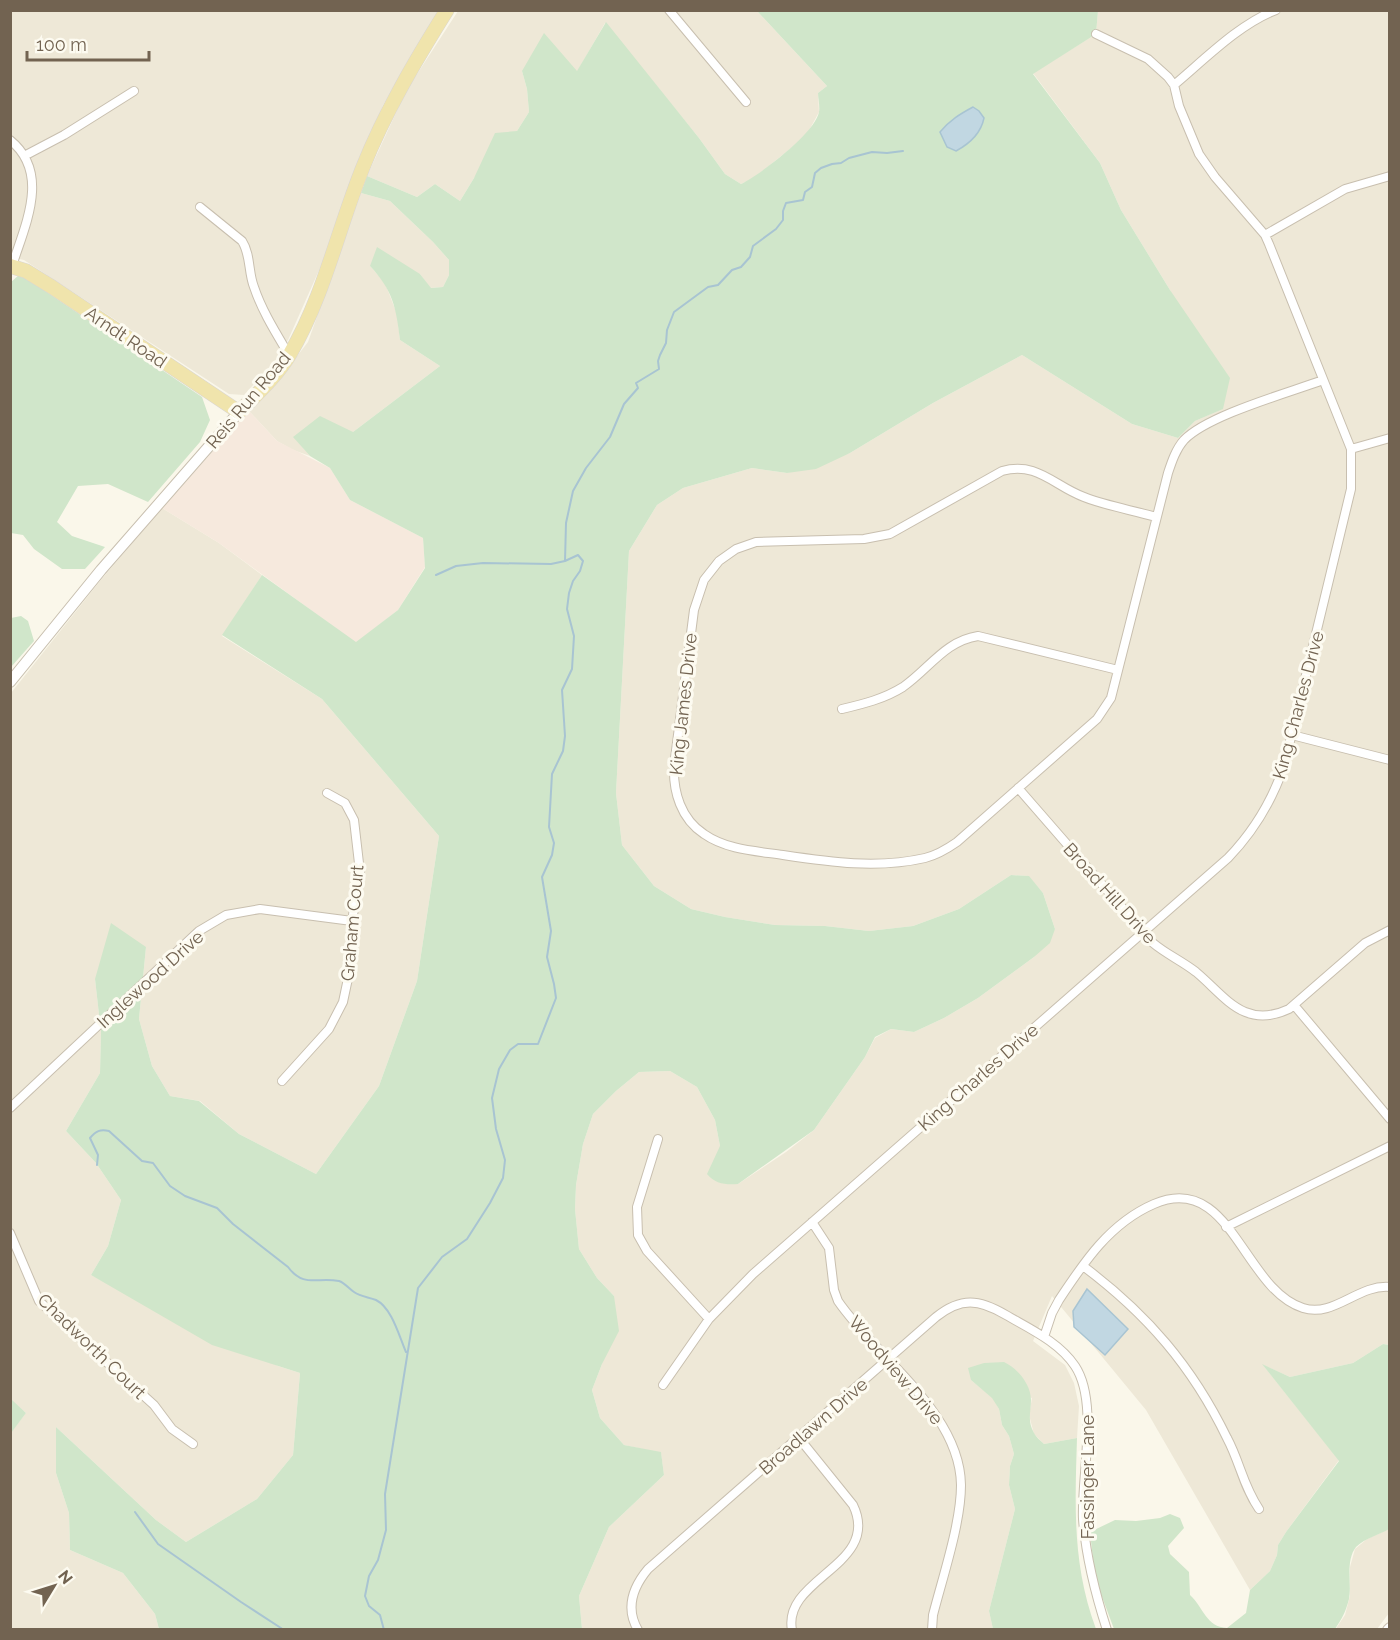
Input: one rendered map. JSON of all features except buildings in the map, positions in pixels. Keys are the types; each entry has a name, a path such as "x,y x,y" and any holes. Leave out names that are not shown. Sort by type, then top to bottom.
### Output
{"main road":[{"name":"Reis Run Road","path":"239,412 274,375 289,355 325,276 362,168 375,139 393,100 447,10"},
{"name":"Arndt Road","path":"11,266 52,287 239,412"}],"street":[{"path":"669,10 746,102"},
{"path":"1174,85 1238,32 1276,10"},
{"name":"King Charles Drive","path":"663,1385 709,1319 753,1274 1228,858 1250,834 1277,786 1292,735 1351,489 1351,449 1282,272 1264,235 1215,177 1199,153 1179,106 1174,85 1148,59 1096,34"},
{"path":"26,155 64,135 134,90"},
{"path":"10,140 26,155 31,176 31,205 11,266"},
{"path":"1264,235 1345,189 1389,176"},
{"path":"200,207 242,241 246,248 256,293 289,355"},
{"name":"King James Drive","path":"1156,517 1081,496 1034,470 1013,468 1002,471 890,534 864,539 756,542 727,554 711,569 704,580 694,610 673,778 679,804 703,833 730,846 842,863 865,864 912,861 946,850 1097,719 1111,698 1156,517 1178,449 1200,427 1221,417 1323,380"},
{"name":"Reis Run Road","path":"10,682 101,570 239,412"},
{"path":"1351,449 1389,438"},
{"path":"842,709 891,694 918,675 949,646 972,637 995,639 1118,670"},
{"path":"1292,735 1389,760"},
{"name":"Broad Hill Drive","path":"1018,788 1144,932 1161,949 1188,967 1218,995 1240,1010 1263,1016 1282,1012 1294,1005 1365,943 1389,930"},
{"name":"Graham Court","path":"282,1081 329,1029 343,1002 350,969 352,921 360,872 354,820 345,803 327,794"},
{"name":"Inglewood Drive","path":"10,1108 199,932 226,915 260,909 352,921"},
{"path":"1294,1005 1389,1119"},
{"path":"658,1139 637,1207 638,1235 647,1251 709,1319"},
{"path":"1226,1227 1389,1146"},
{"path":"1044,1337 1052,1312 1059,1300 1110,1231 1142,1210 1174,1197 1198,1201 1211,1210 1278,1292 1287,1300 1303,1308 1310,1310 1326,1308 1366,1290 1389,1287"},
{"name":"Woodview Drive","path":"812,1222 824,1236 829,1248 834,1290 838,1301 936,1414 954,1448 959,1468 960,1501 933,1615 932,1629"},
{"name":"Chadworth Court","path":"10,1233 39,1301 154,1405 172,1429 193,1444"},
{"path":"1083,1266 1111,1287 1148,1321 1187,1368 1228,1439 1248,1493 1259,1509"},
{"name":"Broadlawn Drive","path":"638,1629 632,1616 631,1606 639,1580 648,1569 944,1310 965,1302 988,1305 1044,1337"},
{"name":"Fassinger Lane","path":"1044,1337 1070,1359 1083,1382 1087,1409 1084,1528 1092,1582 1107,1629"},
{"path":"792,1629 793,1613 800,1601 849,1551 858,1529 853,1505 799,1438"}],"shaded area":[{"path":"10,11 442,11 383,105 324,259 288,340 275,361 244,395 229,394 24,260 11,257"},
{"path":"458,11 757,11 827,86 818,93 819,112 806,136 754,178 741,184 725,174 699,138 605,23 577,72 522,71 527,89 529,112 517,131 474,178 460,201 435,184 417,197 367,176 406,91"},
{"path":"1098,11 1389,11 1389,1345 1383,1344 1353,1363 1290,1377 1263,1365 1339,1460 1286,1532 1278,1545 1277,1555 1270,1571 1250,1590 1146,1410 1052,1296 1033,1341 1065,1365 1074,1383 1079,1406 1077,1438 1044,1444 1034,1434 1029,1415 1032,1398 971,1380 993,1398 1014,1454 1010,1466 1009,1485 1015,1509 989,1611 993,1629 582,1629 579,1596 609,1527 664,1475 661,1453 624,1445 600,1418 592,1390 602,1364 614,1296 597,1278 579,1249 575,1209 576,1185 583,1144 593,1114 639,1072 670,1071 697,1087 715,1120 720,1146 738,1184 814,1130 865,1057 875,1038 891,1029 914,1032 978,998 1034,957 1055,929 1043,893 1028,876 1011,875 959,909 913,926 869,931 825,926 775,925 725,917 691,909 654,886 622,845 616,793 629,551 657,505 683,488 752,468 787,473 850,453 933,403 1022,355 1132,424 1178,438 1195,421 1222,409 1170,290 1121,210 1100,163 1033,73 1096,34"},
{"path":"361,193 390,201 449,260 449,275 443,287 430,288 420,274 370,266 385,283 397,314 400,340 440,366 353,432 294,437 310,456 277,441 249,411 273,387 308,342"},
{"path":"249,411 277,441 330,468 350,500 423,538 425,567 398,610 356,643 219,543 162,508"},
{"path":"162,508 219,543 262,575 222,636 322,699 439,836 417,981 379,1086 316,1174 239,1134 200,1101 170,1096 152,1066 139,1019 146,947 95,979 101,1032 100,1073 66,1131 96,1163 121,1200 108,1246 91,1275 278,1366 300,1373 293,1455 257,1499 186,1542 156,1520 56,1427 56,1473 69,1513 70,1550 123,1573 155,1614 159,1629 11,1629 10,1433 26,1413 10,1399 11,693 100,581"},
{"path":"1389,1529 1389,1613 1377,1629 1335,1630 1345,1615 1350,1596 1350,1567 1355,1549 1367,1539"}],"green space":[{"path":"757,11 1098,11 1096,34 1033,74 1100,163 1121,210 1170,290 1230,378 1223,409 1195,421 1178,438 1132,424 1022,355 933,403 850,453 816,469 787,473 752,468 683,488 657,505 629,551 616,793 622,845 654,886 691,909 775,925 825,926 869,931 913,926 959,909 1011,875 1029,876 1043,893 1055,929 1050,943 978,998 944,1018 914,1032 891,1029 875,1037 865,1057 814,1130 738,1184 721,1183 707,1174 720,1146 715,1120 697,1087 670,1071 639,1072 593,1114 583,1144 576,1185 575,1209 579,1249 597,1278 614,1296 619,1331 592,1390 600,1418 624,1445 661,1452 664,1475 609,1527 579,1596 582,1629 159,1629 155,1614 123,1573 70,1550 69,1513 56,1473 56,1427 156,1520 186,1542 257,1499 293,1455 300,1373 212,1345 91,1275 108,1246 121,1200 96,1163 66,1131 100,1073 101,1032 95,979 111,923 146,947 139,1019 152,1066 170,1096 199,1101 239,1134 316,1174 379,1086 417,981 439,836 322,699 222,635 262,575 356,642 398,610 425,568 423,538 350,500 330,468 310,456 293,437 320,416 353,432 440,366 400,340 397,318 389,292 370,266 377,247 420,274 431,288 443,287 449,275 449,260 390,201 361,193 367,176 417,197 435,184 460,201 474,178 495,133 517,131 529,112 527,89 522,71 544,33 577,71 606,22 725,174 741,184 773,162 808,131 819,112 818,93 827,86"},
{"path":"20,274 202,397 210,420 200,442 148,502 108,484 78,486 57,522 72,536 105,547 85,569 62,569 34,549 23,535 11,533 10,283"},
{"path":"21,616 28,621 34,641 11,667 11,618"},
{"path":"1383,1344 1389,1345 1389,1529 1356,1547 1350,1565 1349,1599 1344,1615 1335,1629 1114,1629 1095,1578 1090,1532 1115,1520 1136,1521 1160,1518 1170,1514 1180,1518 1184,1528 1168,1546 1170,1554 1189,1572 1190,1595 1210,1621 1220,1627 1227,1628 1246,1613 1250,1590 1270,1571 1277,1555 1278,1545 1286,1532 1339,1461 1262,1364 1290,1377 1353,1363"},
{"path":"1004,1362 1018,1372 1029,1388 1031,1424 1037,1437 1044,1444 1077,1438 1076,1511 1079,1558 1088,1605 1096,1629 993,1629 989,1611 1015,1509 1009,1485 1010,1466 1014,1454 1009,1436 1002,1425 999,1409 992,1398 971,1380 968,1368 984,1363"},
{"path":"11,1399 26,1413 11,1433"}],"water":[{"path":"973,107 984,118 977,133 956,151 947,147 940,132 955,118"},
{"path":"1087,1289 1128,1329 1105,1355 1074,1327 1073,1311"}],"waterway":[{"path":"384,1630 380,1615 369,1606 365,1596 369,1576 378,1560 386,1530 385,1494 418,1288 442,1257 467,1239 503,1178 505,1160 496,1129 492,1098 499,1069 510,1050 518,1044 538,1044 556,998 547,957 551,931 542,877 552,855 554,843 549,827 552,774 563,751 565,736 562,690 572,669 574,636 567,609 569,593 583,561 578,555 565,561 566,523 573,491 586,468 610,437 624,404 638,388 636,383 659,369 658,361 666,343 667,330 674,312 708,287 718,285 732,270 741,267 750,257 753,246 776,229 783,220 786,203 803,200 805,192 812,187 815,173 821,168 872,152 903,151"},
{"path":"436,575 456,566 483,563 551,564 565,561"},
{"path":"97,1165 98,1155 90,1138 98,1131 109,1131 142,1161 153,1163 170,1186 185,1196 217,1208 233,1224 299,1277 305,1280 339,1281 357,1294 382,1304 394,1323 406,1352"},
{"path":"135,1512 158,1544 284,1630"}]}
